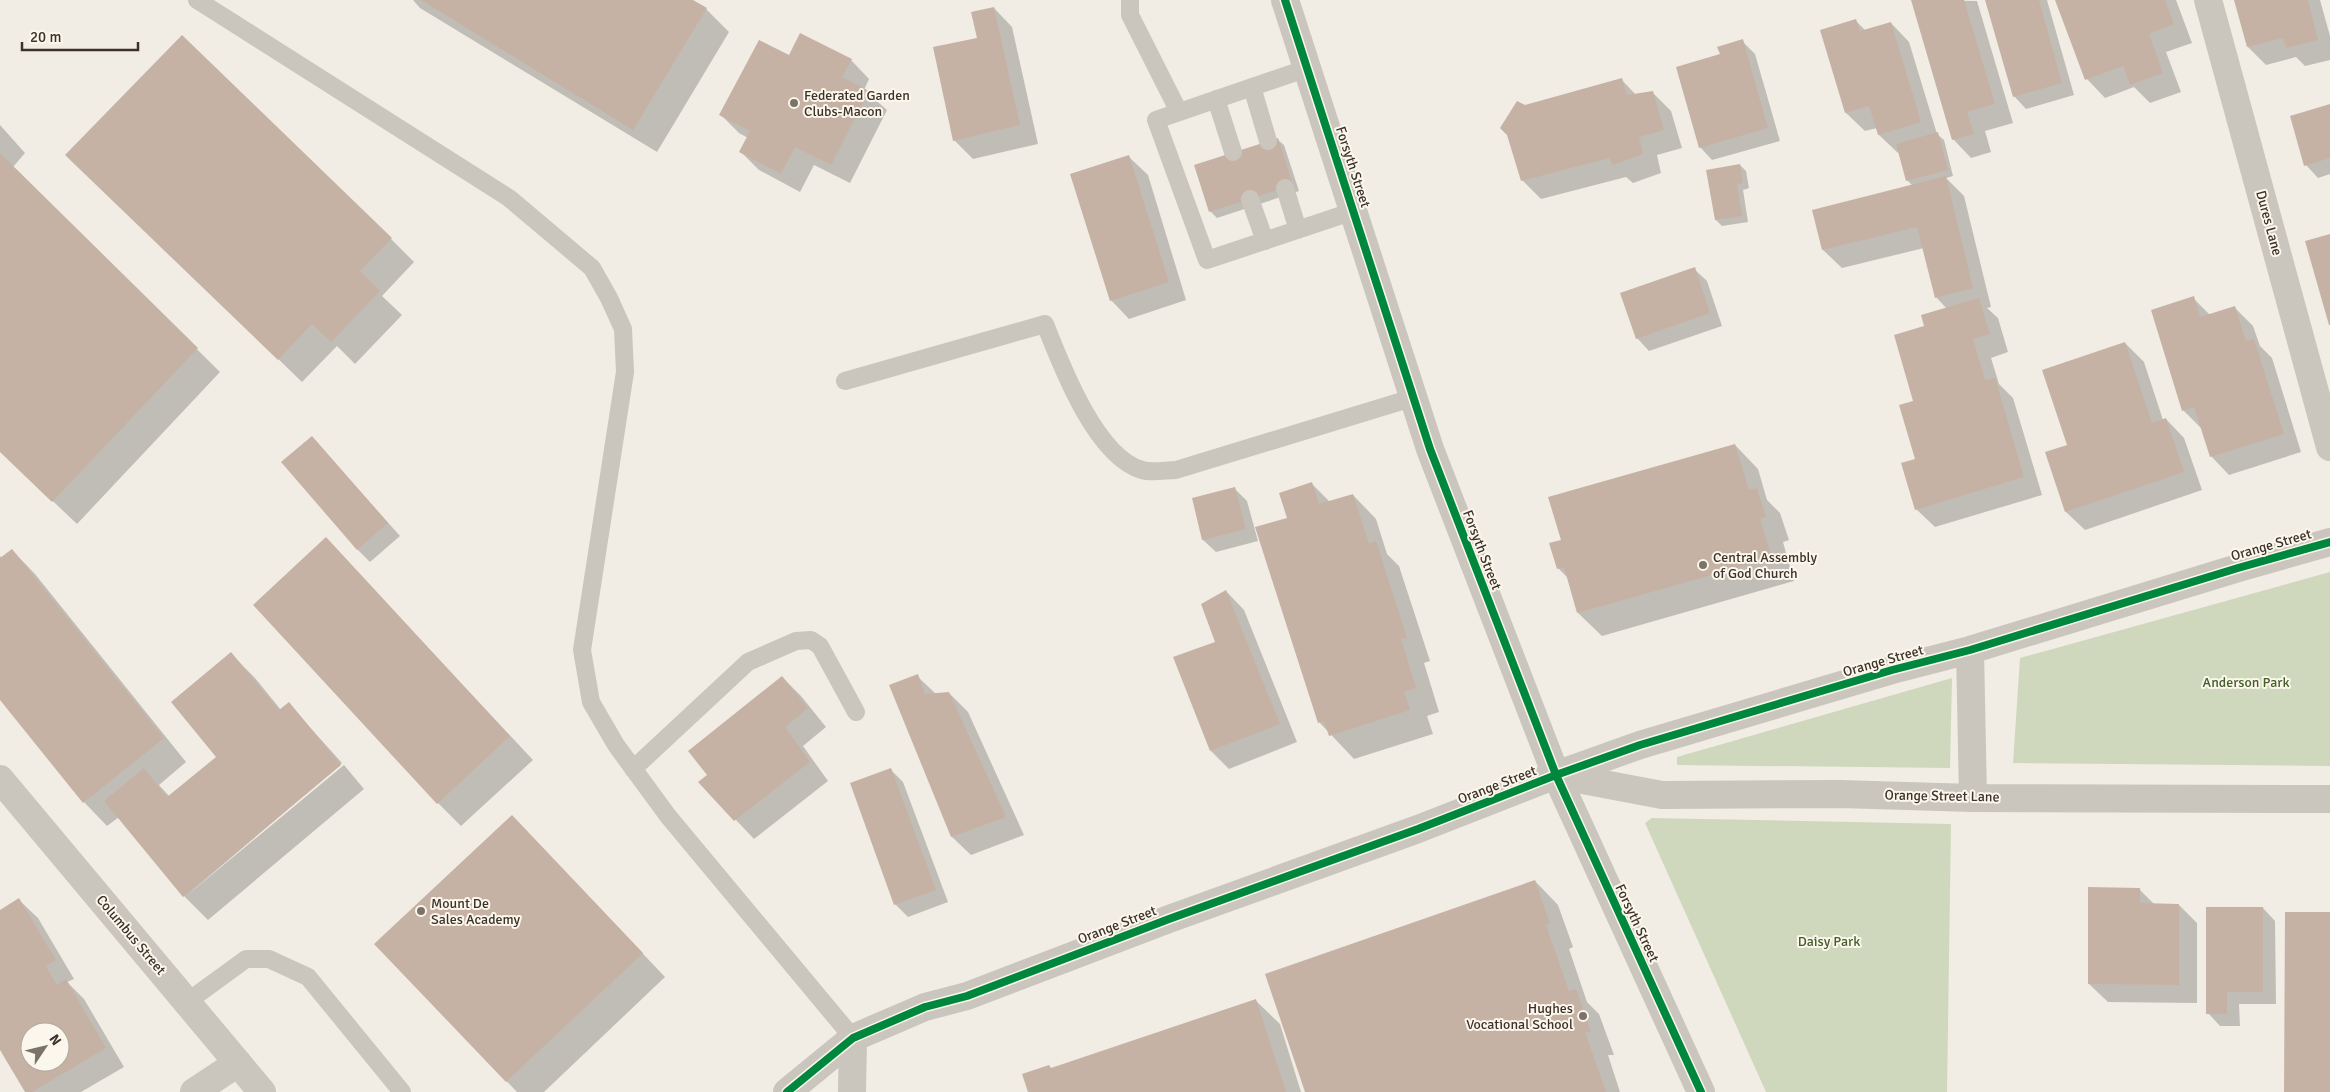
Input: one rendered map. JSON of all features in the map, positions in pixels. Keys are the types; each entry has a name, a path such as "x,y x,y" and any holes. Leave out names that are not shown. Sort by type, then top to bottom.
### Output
{"street":[{"name":"Forsyth Street","path":"1285,0 1354,211 1412,398 1556,775 1701,1092"},
{"name":"Dures Lane","path":"2208,0 2330,447"},
{"name":"Orange Street","path":"787,1092 853,1038 925,1007 967,996 1169,919 1418,829 1556,775 1640,745 1892,670 1970,650 2238,568 2330,542"},
{"path":"1970,650 1974,798"},
{"name":"Orange Street Lane","path":"1556,775 1662,795 1840,794 1974,798 2330,799"},
{"name":"Columbus Street","path":"0,779 262,1092"},
{"path":"852,1092 853,1038"},
{"path":"194,1092 238,1064"}],"lane":[{"path":"197,0 509,198 592,268 609,298 623,329 625,372 582,650 591,702 632,769 668,816 853,1038"},
{"path":"1130,0 1130,15 1179,112"},
{"path":"1308,68 1156,120 1207,260 1354,211"},
{"path":"1252,87 1268,141"},
{"path":"1216,99 1233,152"},
{"path":"1285,188 1298,230"},
{"path":"1250,200 1265,241"},
{"path":"845,381 1045,324 1070,387 1113,453 1142,470 1176,470 1412,398"},
{"path":"632,769 748,662 796,641 810,640 820,646 856,712"},
{"path":"187,1002 246,959 269,959 308,978 402,1092"}],"green space":[{"name":"Anderson Park","path":"2330,572 2330,766 2013,763 2020,658"},
{"path":"1952,678 1950,768 1677,765 1677,757"},
{"name":"Daisy Park","path":"1652,818 1951,824 1947,1092 1766,1092 1645,823"}],"building":[{"path":"421,0 693,0 707,8 633,130"},
{"path":"1911,0 1964,0 1995,104 1967,112 1974,134 1952,140"},
{"path":"1985,0 2039,0 2062,83 2013,97"},
{"path":"2055,0 2165,0 2174,24 2149,34 2163,73 2130,85 2123,66 2085,80"},
{"path":"2234,0 2308,0 2318,40 2286,48 2283,38 2247,47"},
{"path":"994,7 1020,125 953,141 933,47 977,38 971,12"},
{"path":"1856,19 1860,31 1891,22 1921,122 1878,135 1869,106 1845,113 1820,30"},
{"name":"Federated Garden Clubs-Macon","path":"800,33 852,59 842,77 869,91 831,165 795,147 781,174 739,152 750,131 719,115 759,40 789,55"},
{"path":"182,35 392,238 360,271 380,291 331,342 312,324 278,360 65,155"},
{"path":"1743,39 1768,128 1699,148 1676,67 1720,54 1717,47"},
{"path":"1622,78 1627,95 1653,91 1664,130 1639,137 1643,154 1613,165 1609,158 1521,181 1507,135 1500,128 1517,101 1525,105"},
{"path":"2330,104 2330,158 2304,166 2290,116"},
{"path":"1938,132 1948,170 1906,181 1896,144"},
{"path":"1278,138 1293,185 1209,212 1194,165"},
{"path":"0,153 198,348 52,502 0,452"},
{"path":"1129,155 1169,282 1110,301 1070,174"},
{"path":"1740,164 1743,183 1737,184 1742,216 1715,220 1706,170"},
{"path":"1946,176 1973,288 1935,298 1917,227 1822,250 1812,210"},
{"path":"2330,234 2330,325 2329,325 2305,241"},
{"path":"1695,267 1710,313 1636,339 1620,293"},
{"path":"2194,296 2200,317 2235,306 2246,341 2254,339 2284,434 2210,457 2194,407 2182,411 2151,310"},
{"path":"1979,298 1990,334 1973,339 1985,380 1995,378 2024,477 1915,510 1901,463 1915,459 1899,405 1913,401 1894,335 1924,326 1921,315"},
{"path":"2125,342 2152,423 2166,418 2184,472 2065,512 2045,452 2067,445 2042,370"},
{"path":"312,436 388,523 357,550 281,462"},
{"path":"1735,444 1749,490 1757,488 1766,517 1760,519 1772,558 1577,613 1564,567 1557,569 1549,543 1561,540 1548,497"},
{"path":"1312,482 1319,504 1353,494 1369,544 1376,541 1407,638 1401,639 1416,688 1404,692 1410,710 1329,736 1324,721 1318,723 1255,527 1287,518 1279,493"},
{"path":"1235,487 1246,529 1202,540 1192,498"},
{"path":"326,537 510,736 437,804 253,605"},
{"path":"12,549 164,738 83,803 0,700 0,558"},
{"path":"1226,590 1280,724 1210,751 1173,657 1215,642 1201,604"},
{"path":"231,652 279,710 289,702 341,765 183,897 104,801 144,768 167,797 216,757 171,702"},
{"path":"918,674 925,694 949,692 1006,817 951,837 889,685"},
{"path":"782,676 808,708 785,727 810,762 734,821 698,782 707,775 688,751"},
{"path":"891,768 936,890 894,905 850,783"},
{"path":"512,815 643,953 506,1082 374,944"},
{"path":"1535,880 1550,924 1546,925 1569,991 1576,989 1591,1032 1585,1032 1606,1092 1305,1092 1265,974"},
{"path":"2088,887 2140,888 2140,903 2179,904 2179,985 2088,984"},
{"path":"19,898 56,960 46,966 57,985 66,979 106,1048 70,1069 70,1022 20,1022 20,1072 66,1072 32,1092 25,1092 0,1050 0,910"},
{"path":"2206,907 2263,907 2263,992 2227,992 2227,1014 2206,1014"},
{"path":"2285,912 2330,912 2330,1092 2284,1092"},
{"path":"1256,999 1286,1092 1028,1092 1022,1074 1049,1065 1051,1068"}],"cycle path":[{"path":"1285,0 1430,449 1556,775 1701,1092"},
{"path":"787,1092 853,1038 925,1007 967,996 1169,919 1418,829 1556,775 1640,745 1892,670 1970,650 2238,568 2330,542"}],"place":[{"name":"Federated Garden Clubs-Macon","path":"794,103"},
{"name":"Central Assembly of God Church","path":"1703,565"},
{"name":"Mount De Sales Academy","path":"421,911"},
{"name":"Hughes Vocational School","path":"1583,1016"}]}
